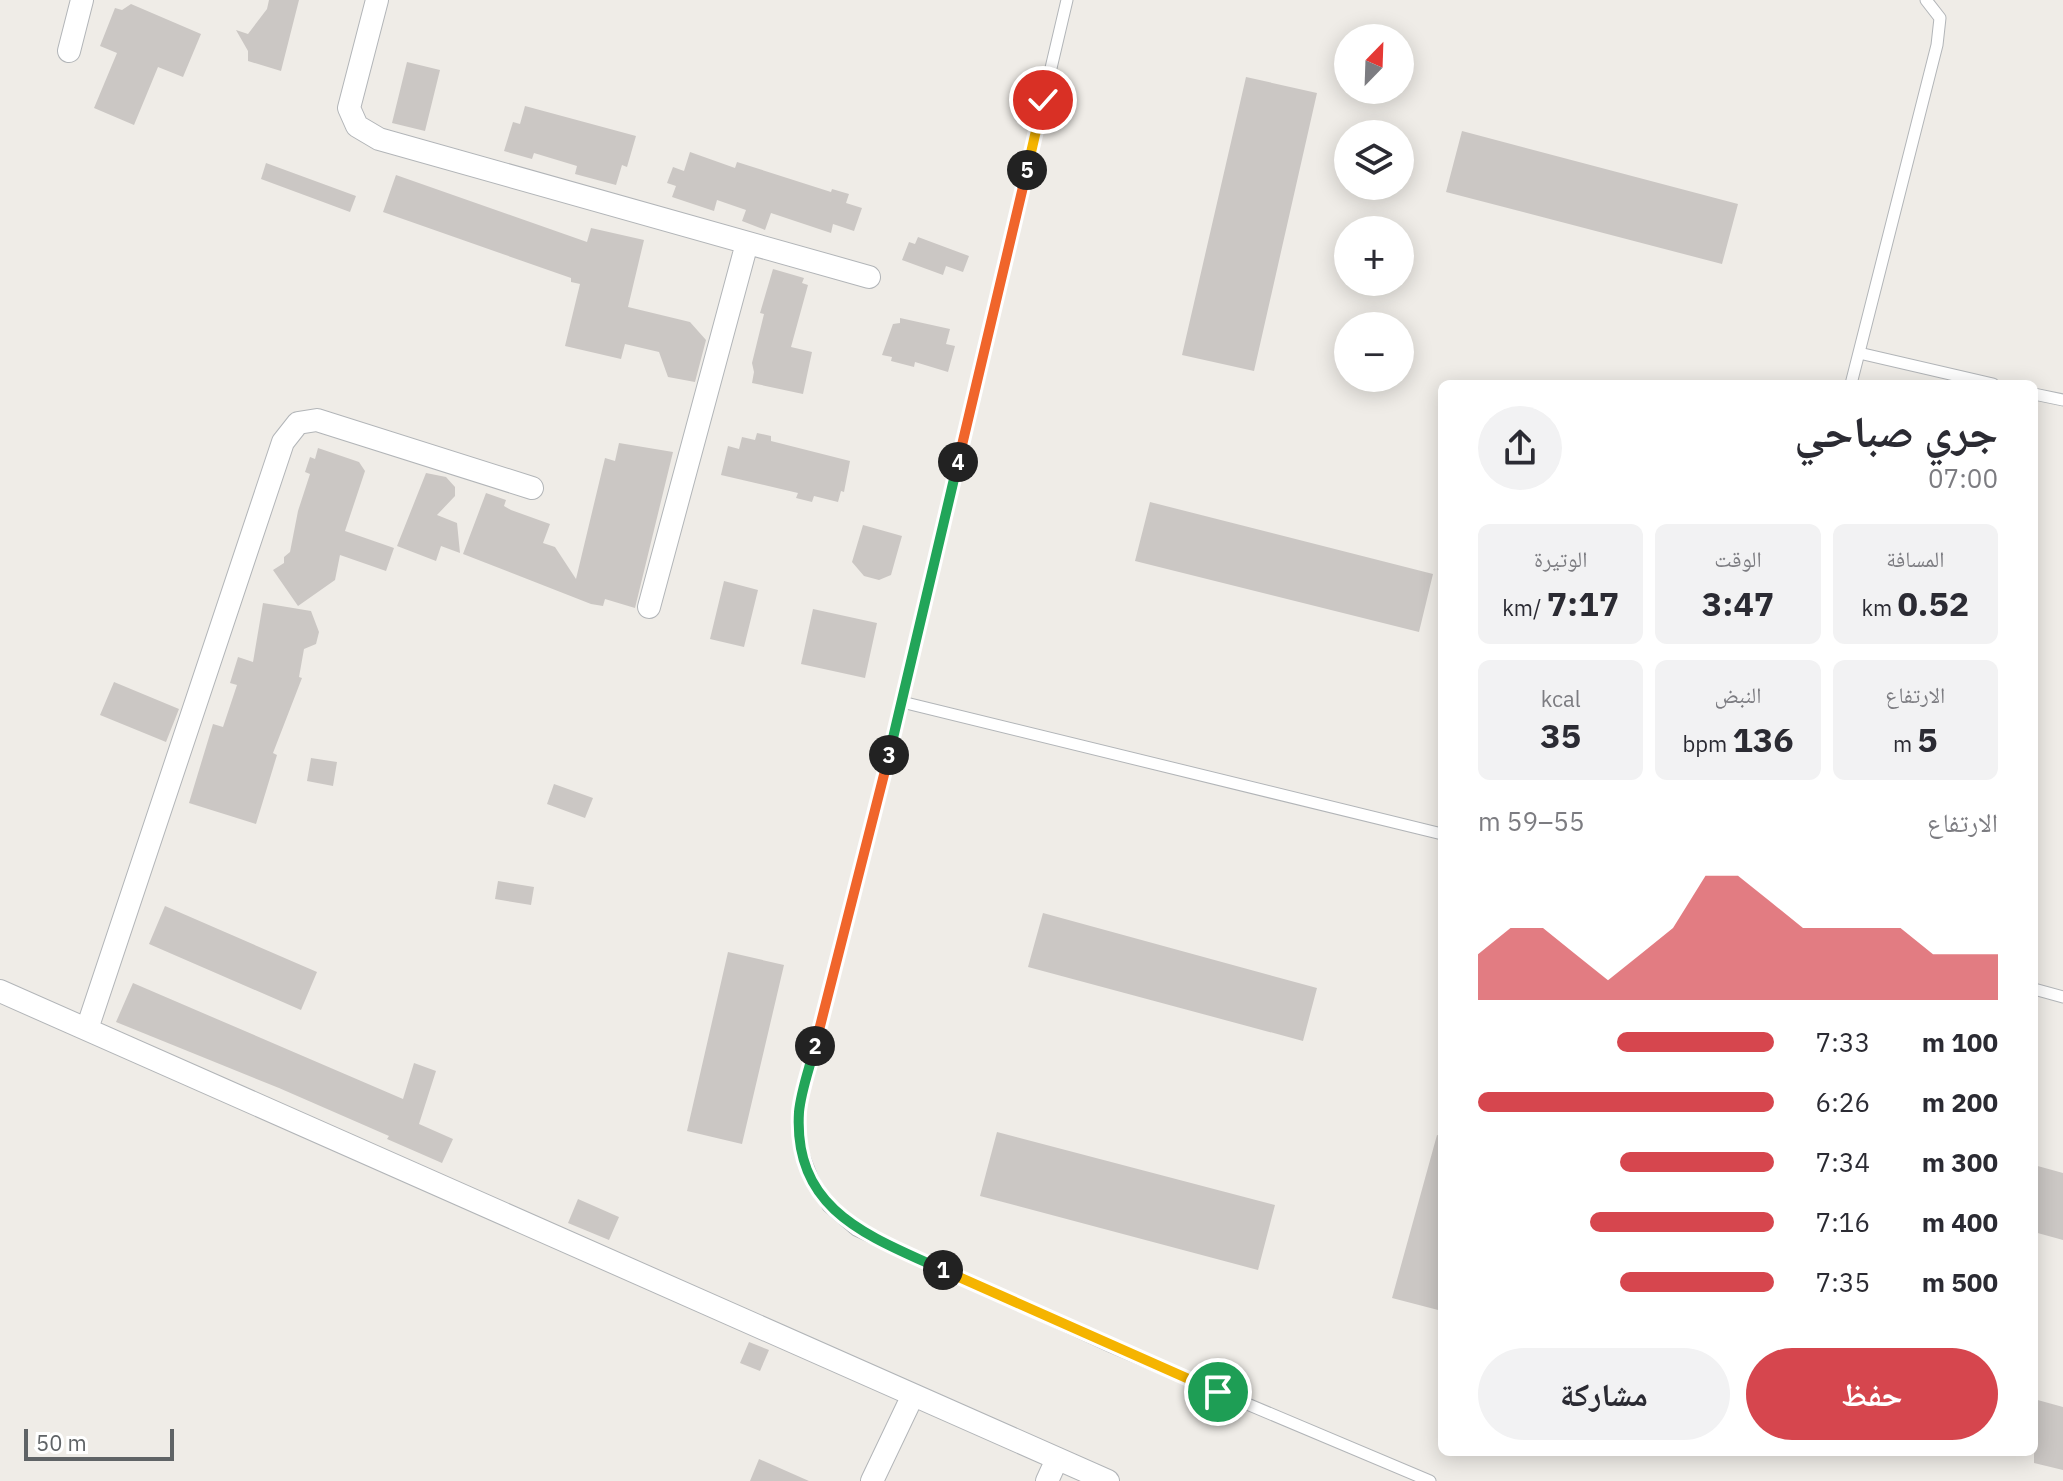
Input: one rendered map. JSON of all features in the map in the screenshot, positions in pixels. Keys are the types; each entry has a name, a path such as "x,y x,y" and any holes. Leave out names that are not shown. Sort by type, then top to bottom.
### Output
{"street":[{"path":"69,51 82,0"},
{"path":"377,0 349,108 357,126 379,139 869,277"},
{"path":"649,607 747,243"},
{"path":"87,1029 283,442 298,423 317,420 532,488"},
{"path":"0,991 1108,1481"},
{"path":"872,1481 913,1395"},
{"path":"1047,1481 1057,1459"}],"lane":[{"path":"1067,0 902,702 799,1109 800,1147 828,1206 856,1230 1112,1347 1430,1481"},
{"path":"1852,380 1937,45 1940,18 1926,0"},
{"path":"1859,353 1976,380"},
{"path":"2038,395 2063,400"},
{"path":"902,702 1438,833"},
{"path":"2038,990 2063,997"}],"building":[{"path":"269,0 299,0 281,71 248,61 248,51 236,30 248,34 267,9"},
{"path":"131,4 201,34 183,77 158,67 134,125 94,108 117,53 100,46 115,8 122,10"},
{"path":"407,62 440,70 425,131 392,123"},
{"path":"1246,77 1317,93 1254,371 1182,355"},
{"path":"525,106 636,136 627,167 622,165 616,185 575,174 577,166 534,153 532,159 504,151 513,122 520,124"},
{"path":"1462,131 1738,204 1722,264 1446,192"},
{"path":"690,152 735,168 737,162 831,192 832,189 849,194 846,203 862,208 854,231 833,224 831,233 771,213 765,230 742,221 746,210 717,200 714,211 672,197 676,186 667,183 673,167 684,171"},
{"path":"266,163 356,196 350,212 261,179"},
{"path":"396,175 587,242 591,228 644,240 628,307 690,322 706,340 695,382 668,377 659,352 625,344 621,359 565,346 580,284 571,282 571,278 383,212"},
{"path":"918,237 969,256 963,272 946,266 943,275 902,260 909,242 915,244"},
{"path":"773,269 804,278 802,283 808,285 791,347 812,352 803,394 752,383 752,363 764,314 760,313"},
{"path":"900,318 950,329 946,344 955,346 948,372 915,362 914,367 891,361 892,357 882,355 893,324 900,323"},
{"path":"757,433 771,436 771,441 850,461 844,492 841,491 838,502 814,496 812,502 796,498 798,493 721,475 728,446 739,449 742,437 755,440"},
{"path":"619,443 673,452 635,608 605,599 603,606 591,604 463,554 486,493 506,500 504,506 511,510 550,524 543,543 555,547 576,579 605,458 615,461"},
{"path":"318,448 359,462 365,471 345,531 394,548 386,571 340,555 335,580 298,606 273,570 284,563 284,557 290,552 298,511 310,474 305,472 310,457 315,459"},
{"path":"426,473 446,477 455,487 455,496 437,515 457,523 460,553 441,546 436,561 397,546"},
{"path":"1150,502 1433,574 1419,632 1135,561"},
{"path":"863,525 902,536 891,575 879,580 864,576 852,562"},
{"path":"724,581 758,590 744,647 710,639"},
{"path":"263,603 311,611 319,632 316,644 304,649 299,677 302,678 273,753 277,755 256,824 189,803 213,724 223,727 237,685 230,683 238,657 253,662"},
{"path":"813,609 877,623 865,678 801,664"},
{"path":"114,682 179,709 166,742 100,715"},
{"path":"311,758 337,762 333,786 307,781"},
{"path":"554,784 593,798 585,818 547,804"},
{"path":"498,881 534,887 531,905 495,899"},
{"path":"165,906 317,972 301,1010 149,944"},
{"path":"1043,913 1317,988 1303,1041 1028,967"},
{"path":"728,952 784,965 742,1144 687,1131"},
{"path":"133,983 403,1099 414,1063 436,1071 419,1124 453,1139 442,1163 279,1088 116,1022"},
{"path":"997,1132 1275,1205 1258,1270 980,1196"},
{"path":"1437,1135 1438,1135 1438,1310 1392,1298"},
{"path":"2038,1166 2063,1173 2063,1240 2038,1233"},
{"path":"578,1199 619,1217 609,1240 568,1223"},
{"path":"749,1342 769,1350 760,1371 740,1363"},
{"path":"2038,1400 2063,1407 2063,1470 2034,1463 2034,1456 2038,1456"},
{"path":"759,1459 809,1481 750,1481"}],"route":[{"path":"1043,100 902,702 799,1109 800,1147 813,1180 828,1206 856,1230 1218,1392"}]}
